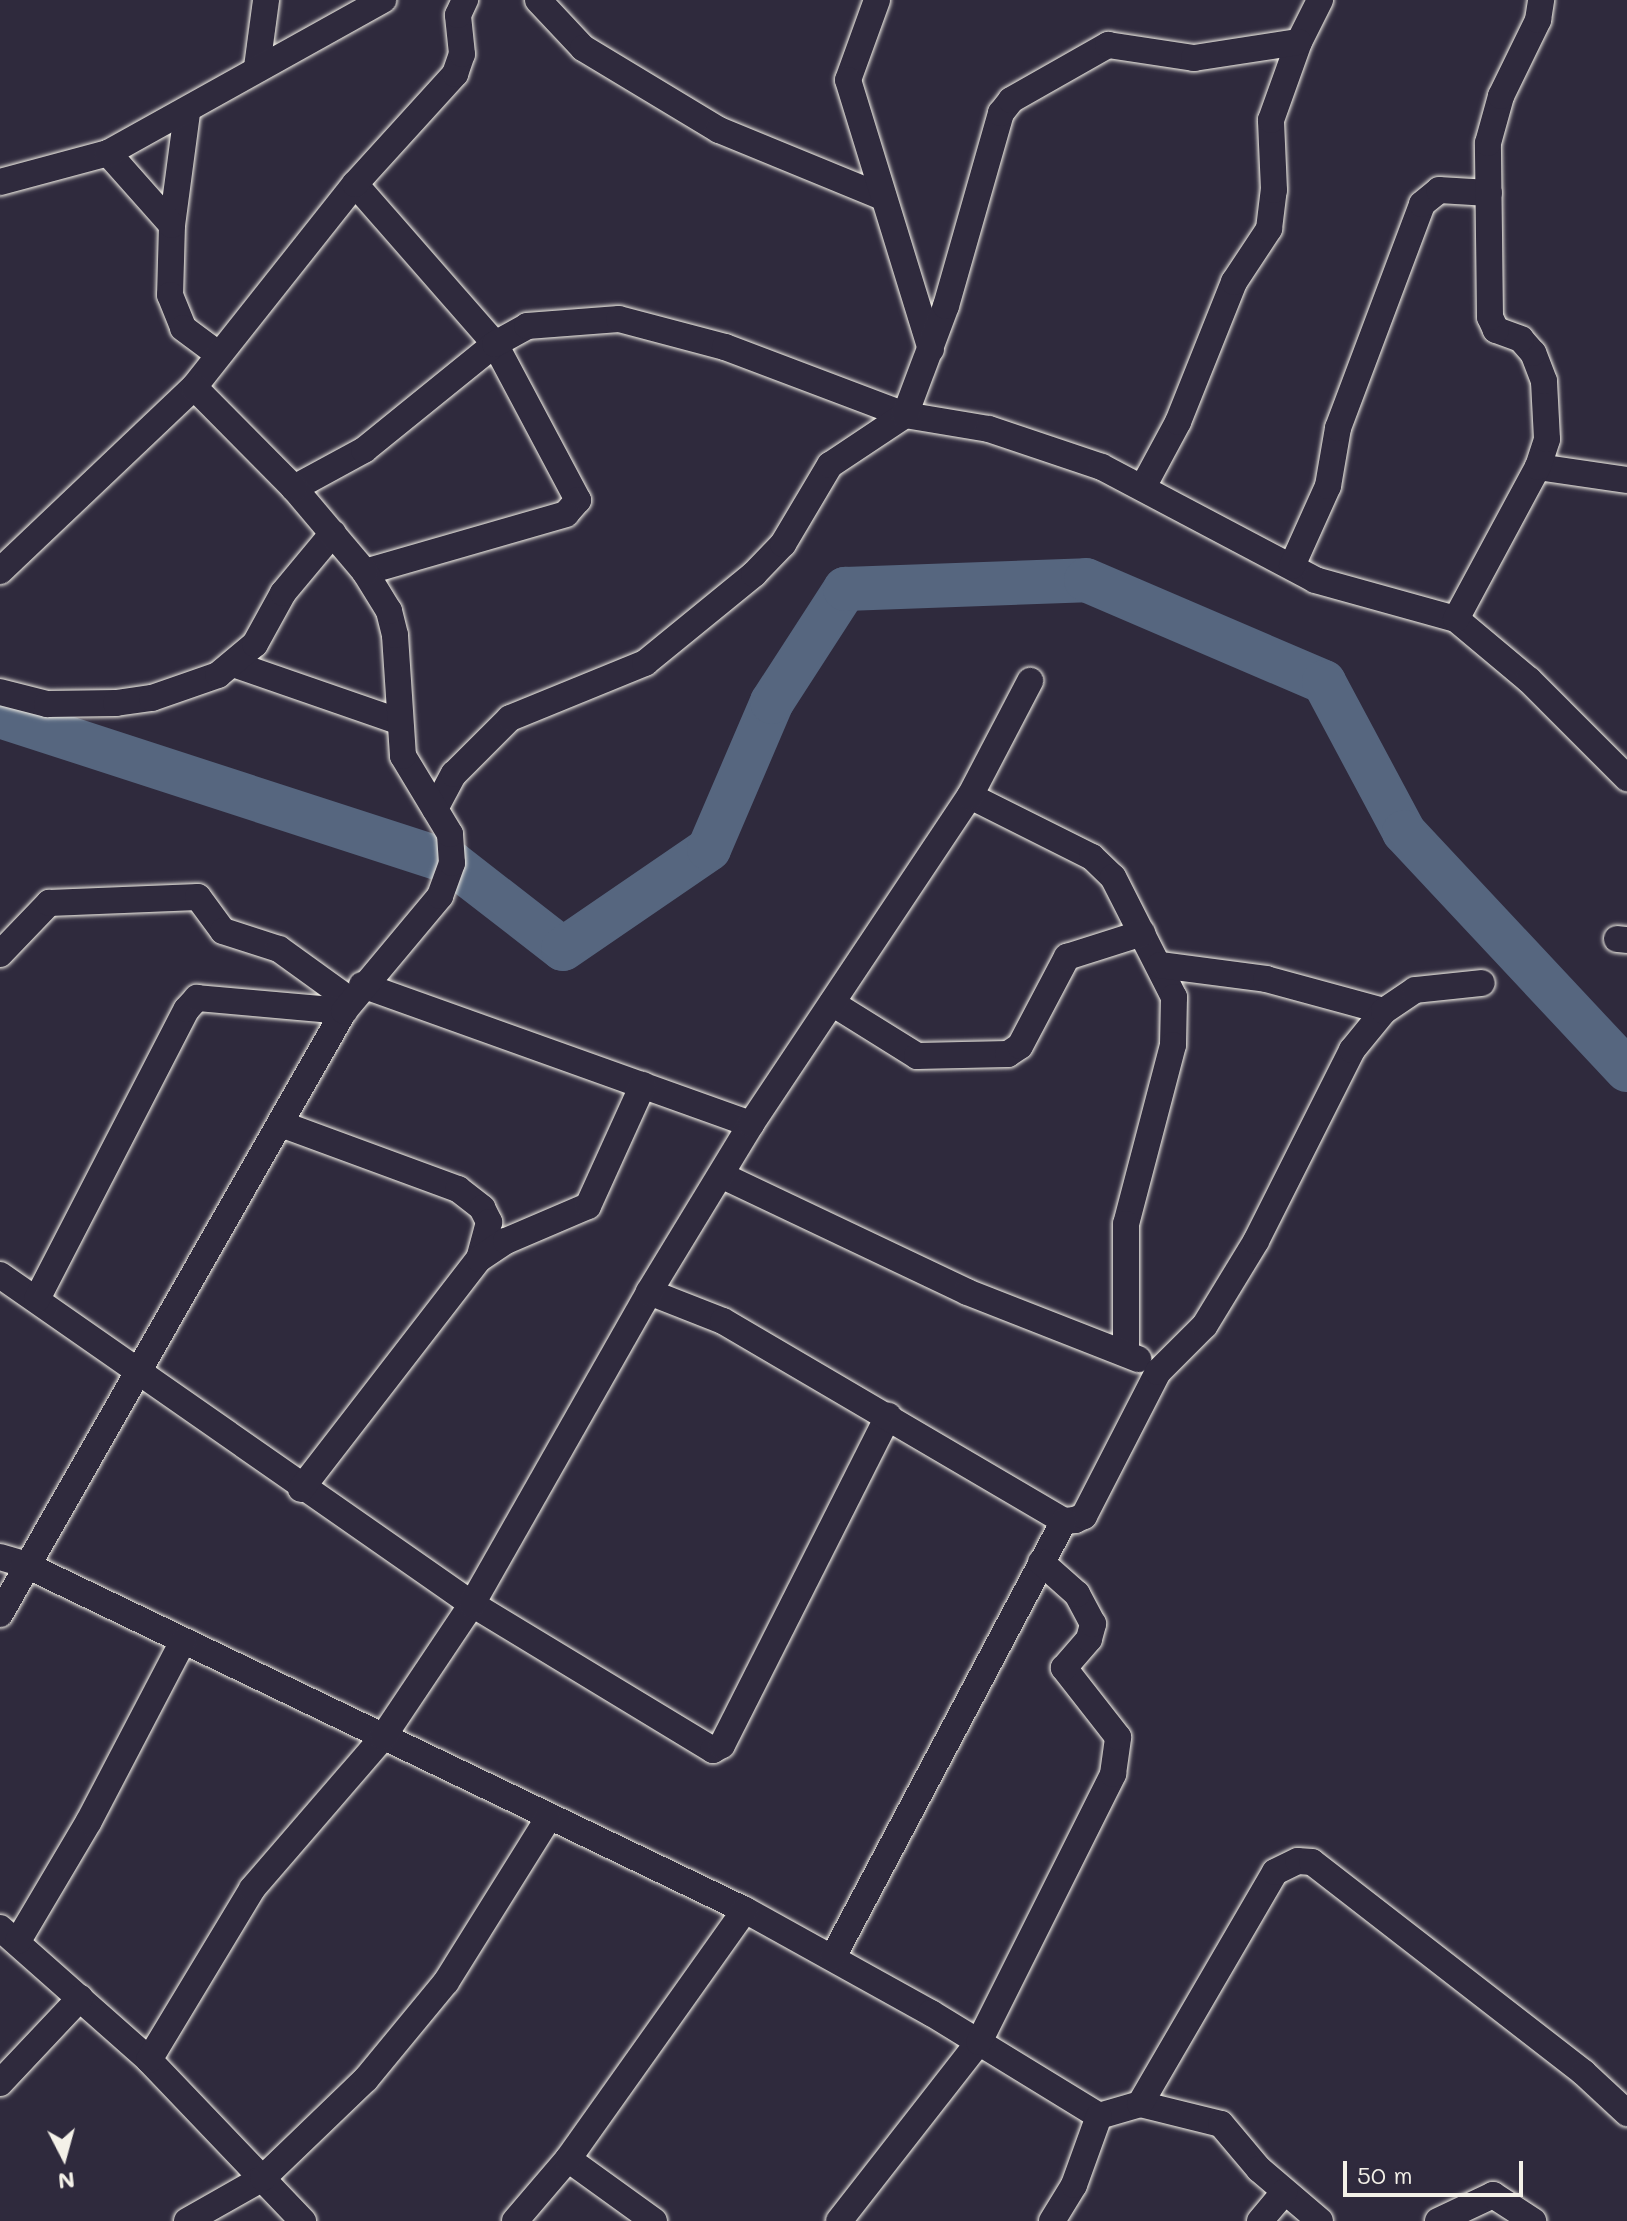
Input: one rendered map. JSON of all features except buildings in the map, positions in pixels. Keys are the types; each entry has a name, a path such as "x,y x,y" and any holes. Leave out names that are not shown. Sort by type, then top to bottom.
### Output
{"street":[{"path":"257,67 266,0"},
{"path":"0,182 108,153 187,113 257,67 383,0"},
{"path":"0,571 194,387 355,184 455,74 462,54 458,15 465,0"},
{"path":"538,0 583,48 707,123 882,197"},
{"path":"877,0 848,80 931,349"},
{"path":"1143,487 1178,422 1234,282 1269,229 1274,190 1271,120 1299,42 1320,0"},
{"path":"1456,619 1538,467 1549,422 1544,381 1533,353 1521,339 1496,330 1490,317 1488,143 1501,96 1538,20 1541,0"},
{"path":"435,809 454,774 510,718 645,663 754,574 783,544 830,465 905,415 931,349 1001,113 1011,100 1108,45 1194,58 1299,42"},
{"path":"187,113 172,225 174,316 218,354"},
{"path":"108,153 172,225"},
{"path":"355,184 495,344 575,486 575,509 365,572"},
{"path":"1292,566 1328,486 1338,428 1422,204 1439,190 1489,193"},
{"path":"294,488 383,437 495,344 527,326 619,319 725,347 905,415 989,429 1102,467 1343,591 1456,619 1529,680 1627,778"},
{"path":"0,1614 12,1561 140,1373 352,999 440,896 452,863 450,834 403,756 398,721 395,635 389,611 365,572 294,488 194,387"},
{"path":"1538,467 1627,480"},
{"path":"0,692 47,704 116,703 152,698 236,665 255,644 283,593 333,533"},
{"path":"236,665 398,721"},
{"path":"149,2060 252,1889 383,1737 472,1604 649,1292 751,1124 970,796 1030,681"},
{"path":"970,796 1092,857 1113,877 1160,965 1178,1013 1126,1224 1126,1352"},
{"path":"0,954 49,903 123,904 186,896 205,903 223,931 291,957 352,999 643,1085 751,1124"},
{"path":"832,1003 917,1056 1008,1054 1020,1046 1067,957 1142,933"},
{"path":"291,957 309,1008"},
{"path":"1160,965 1266,979 1384,1011"},
{"path":"649,1292 723,1321 1064,1521 1084,1516 1158,1372 1205,1325 1256,1241 1323,1098 1352,1050 1384,1011 1415,990 1482,983"},
{"path":"37,1299 187,1009 206,997 309,1008 352,999"},
{"path":"301,1489 479,1259 520,1234 588,1206 643,1085"},
{"path":"281,1124 458,1189 482,1208 489,1222 479,1259"},
{"path":"721,1175 967,1292 1126,1352 1158,1372"},
{"path":"0,1275 301,1489 472,1604 713,1750 722,1745 888,1416"},
{"path":"833,1957 1064,1521"},
{"path":"12,1561 548,1819 745,1910 833,1957 1099,2116 1140,2104 1221,2124 1284,2192 1320,2221"},
{"path":"839,2221 979,2042 1061,1887 1119,1751 1118,1737 1099,1706 1066,1675 1064,1668 1089,1639 1093,1624 1088,1610 1041,1562"},
{"path":"183,1641 89,1821 9,1935 149,2060 303,2221"},
{"path":"187,2221 263,2178 366,2079 446,1982 548,1819"},
{"path":"1140,2104 1275,1872 1298,1861 1312,1862 1324,1871 1584,2073 1627,2113"},
{"path":"515,2221 568,2159 745,1910"},
{"path":"0,2083 80,1998"},
{"path":"1052,2221 1074,2185 1099,2116"},
{"path":"568,2159 654,2221"},
{"path":"1260,2221 1284,2192"},
{"path":"1438,2221 1485,2195 1533,2221"}],"waterway":[{"path":"0,716 452,863 563,949 709,849 772,702 845,589 1086,580 1324,682 1404,832 1627,1070"}]}
